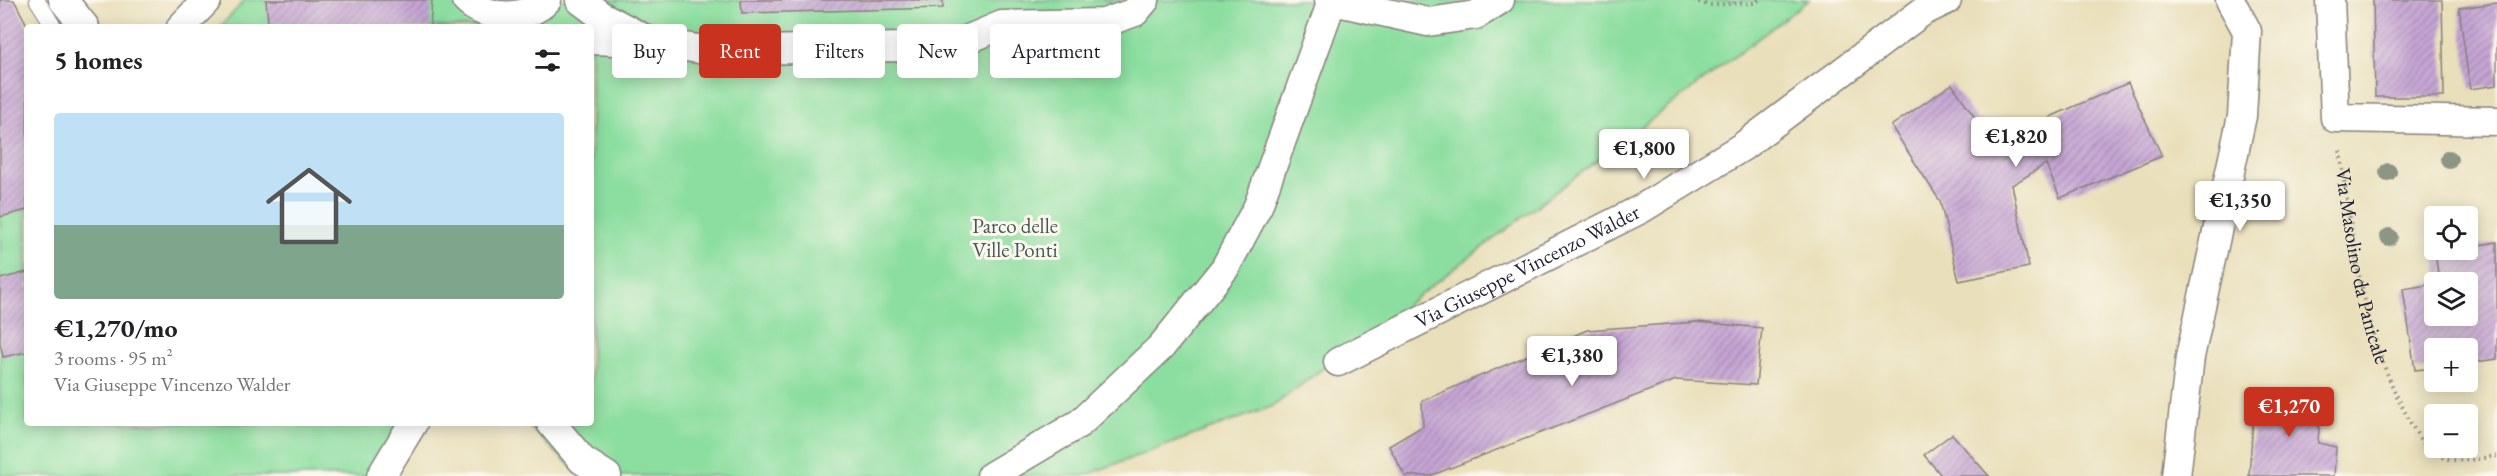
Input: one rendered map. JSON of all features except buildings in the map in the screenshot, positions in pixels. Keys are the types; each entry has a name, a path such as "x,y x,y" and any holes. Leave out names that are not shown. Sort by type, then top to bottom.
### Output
{"street":[{"path":"63,0 83,24"},
{"path":"184,24 207,0"},
{"path":"466,0 493,14 522,15 547,0"},
{"path":"580,0 617,24"},
{"path":"687,47 712,51 952,46 1002,25 1104,23 1136,12 1145,0"},
{"path":"991,476 1080,423 1161,347 1225,268 1258,206 1330,1 1428,22 1476,15 1500,0"},
{"name":"Via Giuseppe Vincenzo Walder","path":"1338,362 1641,209 1742,147 1922,12 1947,0"},
{"path":"2176,476 2190,357 2242,116 2247,31 2230,0"},
{"path":"2330,0 2335,118 2497,121"},
{"path":"594,40 612,41"},
{"path":"381,476 411,426"},
{"path":"554,426 582,460 607,476"}],"lane":[{"path":"37,0 52,24"}],"path":[{"path":"1693,0 1708,5 1754,3 1759,0"},
{"name":"Via Masolino da Panicale","path":"2335,118 2361,291 2390,384 2419,439 2442,457 2463,460 2497,456"}],"green space":[{"path":"0,0 24,24 24,426 411,426 381,476 0,476"},
{"name":"Parco delle Ville Ponti","path":"245,0 1809,0 1273,406 1083,476 581,476 528,426 594,426 594,24 223,24"}]}
